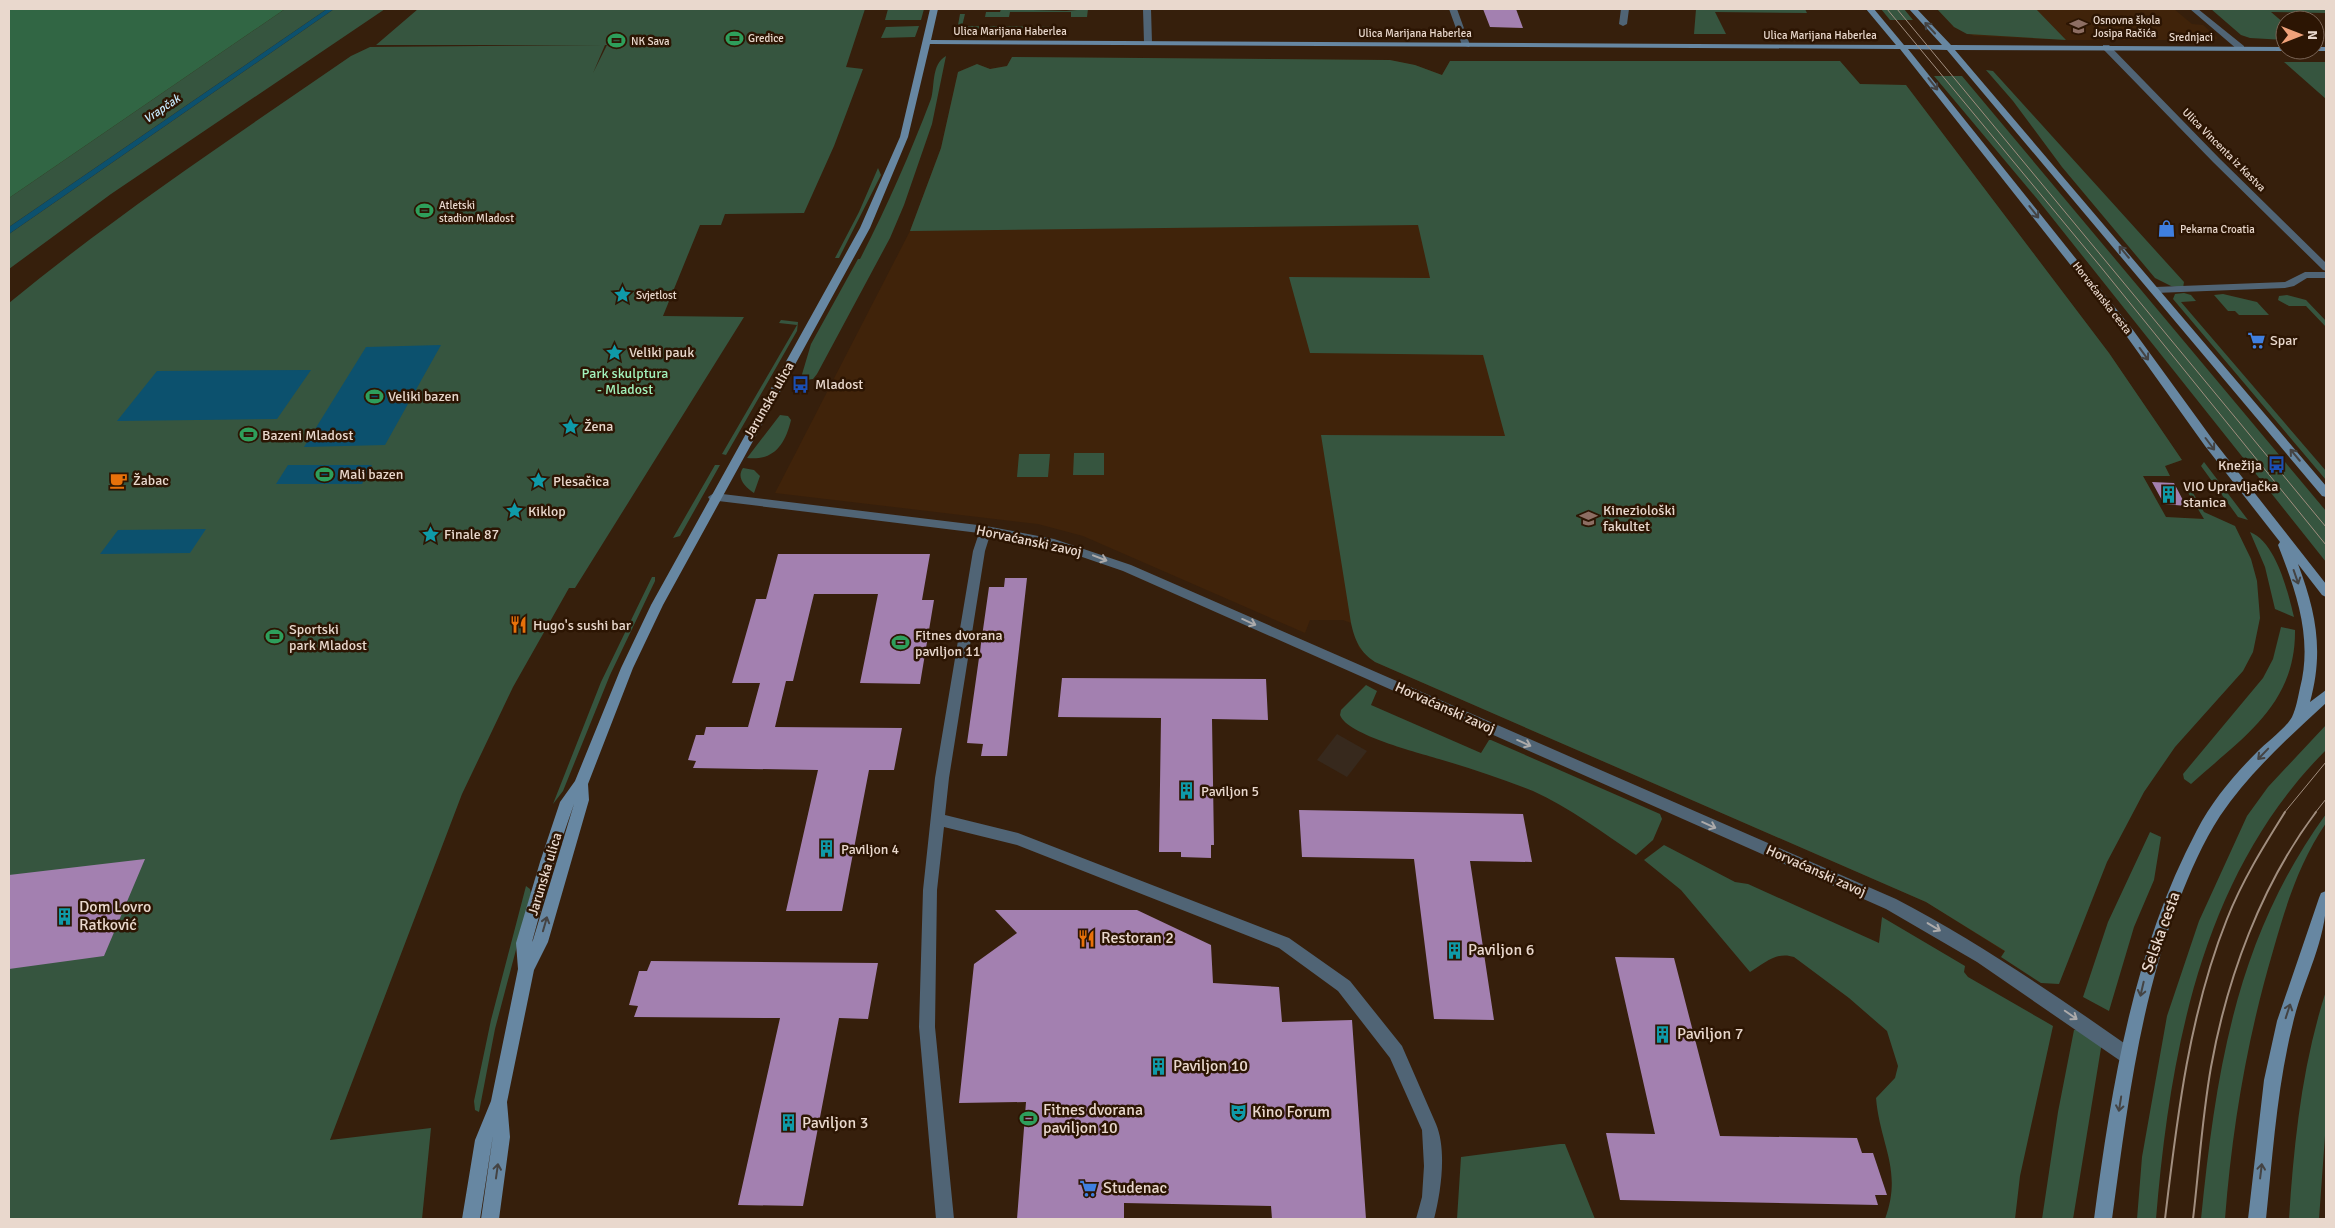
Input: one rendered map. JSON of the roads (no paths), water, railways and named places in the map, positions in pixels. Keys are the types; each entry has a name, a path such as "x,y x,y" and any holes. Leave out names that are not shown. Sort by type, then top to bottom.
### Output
{"street":[{"name":"Jarunska ulica","path":"471,1219 483,1140 499,1101 526,969 540,942 582,800 581,784 627,668 657,605 714,497 865,228 904,137 928,42 934,9"},
{"path":"1147,9 1148,43"},
{"path":"1453,9 1466,45"},
{"path":"1623,24 1625,9"},
{"name":"Horvaćanska cesta","path":"1870,9 1902,46 2129,332 2198,428 2326,592"},
{"path":"1913,9 1947,46 2326,493"},
{"path":"2194,9 2241,48"},
{"name":"Ulica Marijana Haberlea","path":"928,42 1947,46"},
{"name":"Srednjaci","path":"1947,46 2275,49"},
{"name":"Ulica Vincenta iz Kastva","path":"2106,47 2189,133 2326,268"},
{"path":"2155,290 2277,286 2291,284 2305,274 2326,275"},
{"name":"Horvaćanski zavoj","path":"714,497 986,530 1054,543 1127,568 1891,904 1975,952 2066,1012 2128,1056"},
{"path":"945,1219 927,1027 930,890 942,778 979,552 986,530"},
{"path":"2278,531 2305,606 2312,649 2308,686 2298,720"},
{"name":"Selska cesta","path":"2103,1219 2128,1056 2149,959 2177,888 2203,832 2236,785 2262,754 2326,695"},
{"path":"938,818 1018,840 1284,943 1344,986 1396,1052 1430,1130 1433,1166 1431,1197 1425,1219"},
{"path":"2257,1219 2272,1080 2285,1021 2326,898"},
{"name":"Jarunska ulica","path":"490,1219 502,1137 499,1101"}],"water":[{"path":"327,9 334,9 9,234 9,227"},
{"name":"Veliki bazen","path":"441,345 385,445 304,447 366,347"},
{"path":"311,370 277,419 117,421 157,371"},
{"name":"Mali bazen","path":"288,465 372,465 362,484 276,484"},
{"path":"206,529 190,553 100,554 118,530"}],"tram line":[{"path":"1887,9 2100,266 2326,545"},
{"path":"1897,9 2326,527"},
{"path":"2284,813 2326,762"},
{"path":"2315,813 2326,799"},
{"path":"2165,1219 2186,1067 2203,992 2214,955 2239,891 2285,812"},
{"path":"2193,1219 2208,1086 2226,1000 2237,966 2263,901 2296,840 2316,812"}],"place":[{"name":"Osnovna škola Josipa Račića","path":"2079,26"},
{"name":"Gredice","path":"734,38"},
{"name":"NK Sava","path":"617,41"},
{"name":"Atletski stadion Mladost","path":"425,211"},
{"name":"Pekarna Croatia","path":"2166,229"},
{"name":"Svjetlost","path":"622,295"},
{"name":"Spar","path":"2256,340"},
{"name":"Veliki pauk","path":"615,352"},
{"name":"Mladost","path":"801,384"},
{"name":"Veliki bazen","path":"374,396"},
{"name":"Žena","path":"570,426"},
{"name":"Bazeni Mladost","path":"248,435"},
{"name":"Knežija","path":"2276,465"},
{"name":"Mali bazen","path":"325,474"},
{"name":"Žabac","path":"119,480"},
{"name":"Plesačica","path":"539,481"},
{"name":"VIO Upravljačka stanica","path":"2169,494"},
{"name":"Kiklop","path":"514,511"},
{"name":"Kineziološki fakultet","path":"1589,518"},
{"name":"Finale 87","path":"430,534"},
{"name":"Hugo's sushi bar","path":"519,625"},
{"name":"Sportski park Mladost","path":"275,637"},
{"name":"Fitnes dvorana paviljon 11","path":"901,643"},
{"name":"Paviljon 5","path":"1187,791"},
{"name":"Paviljon 4","path":"827,849"},
{"name":"Dom Lovro Ratković","path":"65,916"},
{"name":"Restoran 2","path":"1087,938"},
{"name":"Paviljon 6","path":"1454,950"},
{"name":"Paviljon 7","path":"1663,1034"},
{"name":"Paviljon 10","path":"1159,1066"},
{"name":"Kino Forum","path":"1238,1112"},
{"name":"Fitnes dvorana paviljon 10","path":"1029,1119"},
{"name":"Paviljon 3","path":"788,1123"},
{"name":"Studenac","path":"1089,1188"}],"water label":[{"name":"Vrapčak","path":"162,109"}],"park label":[{"name":"Park skulptura - Mladost","path":"625,382"}]}
